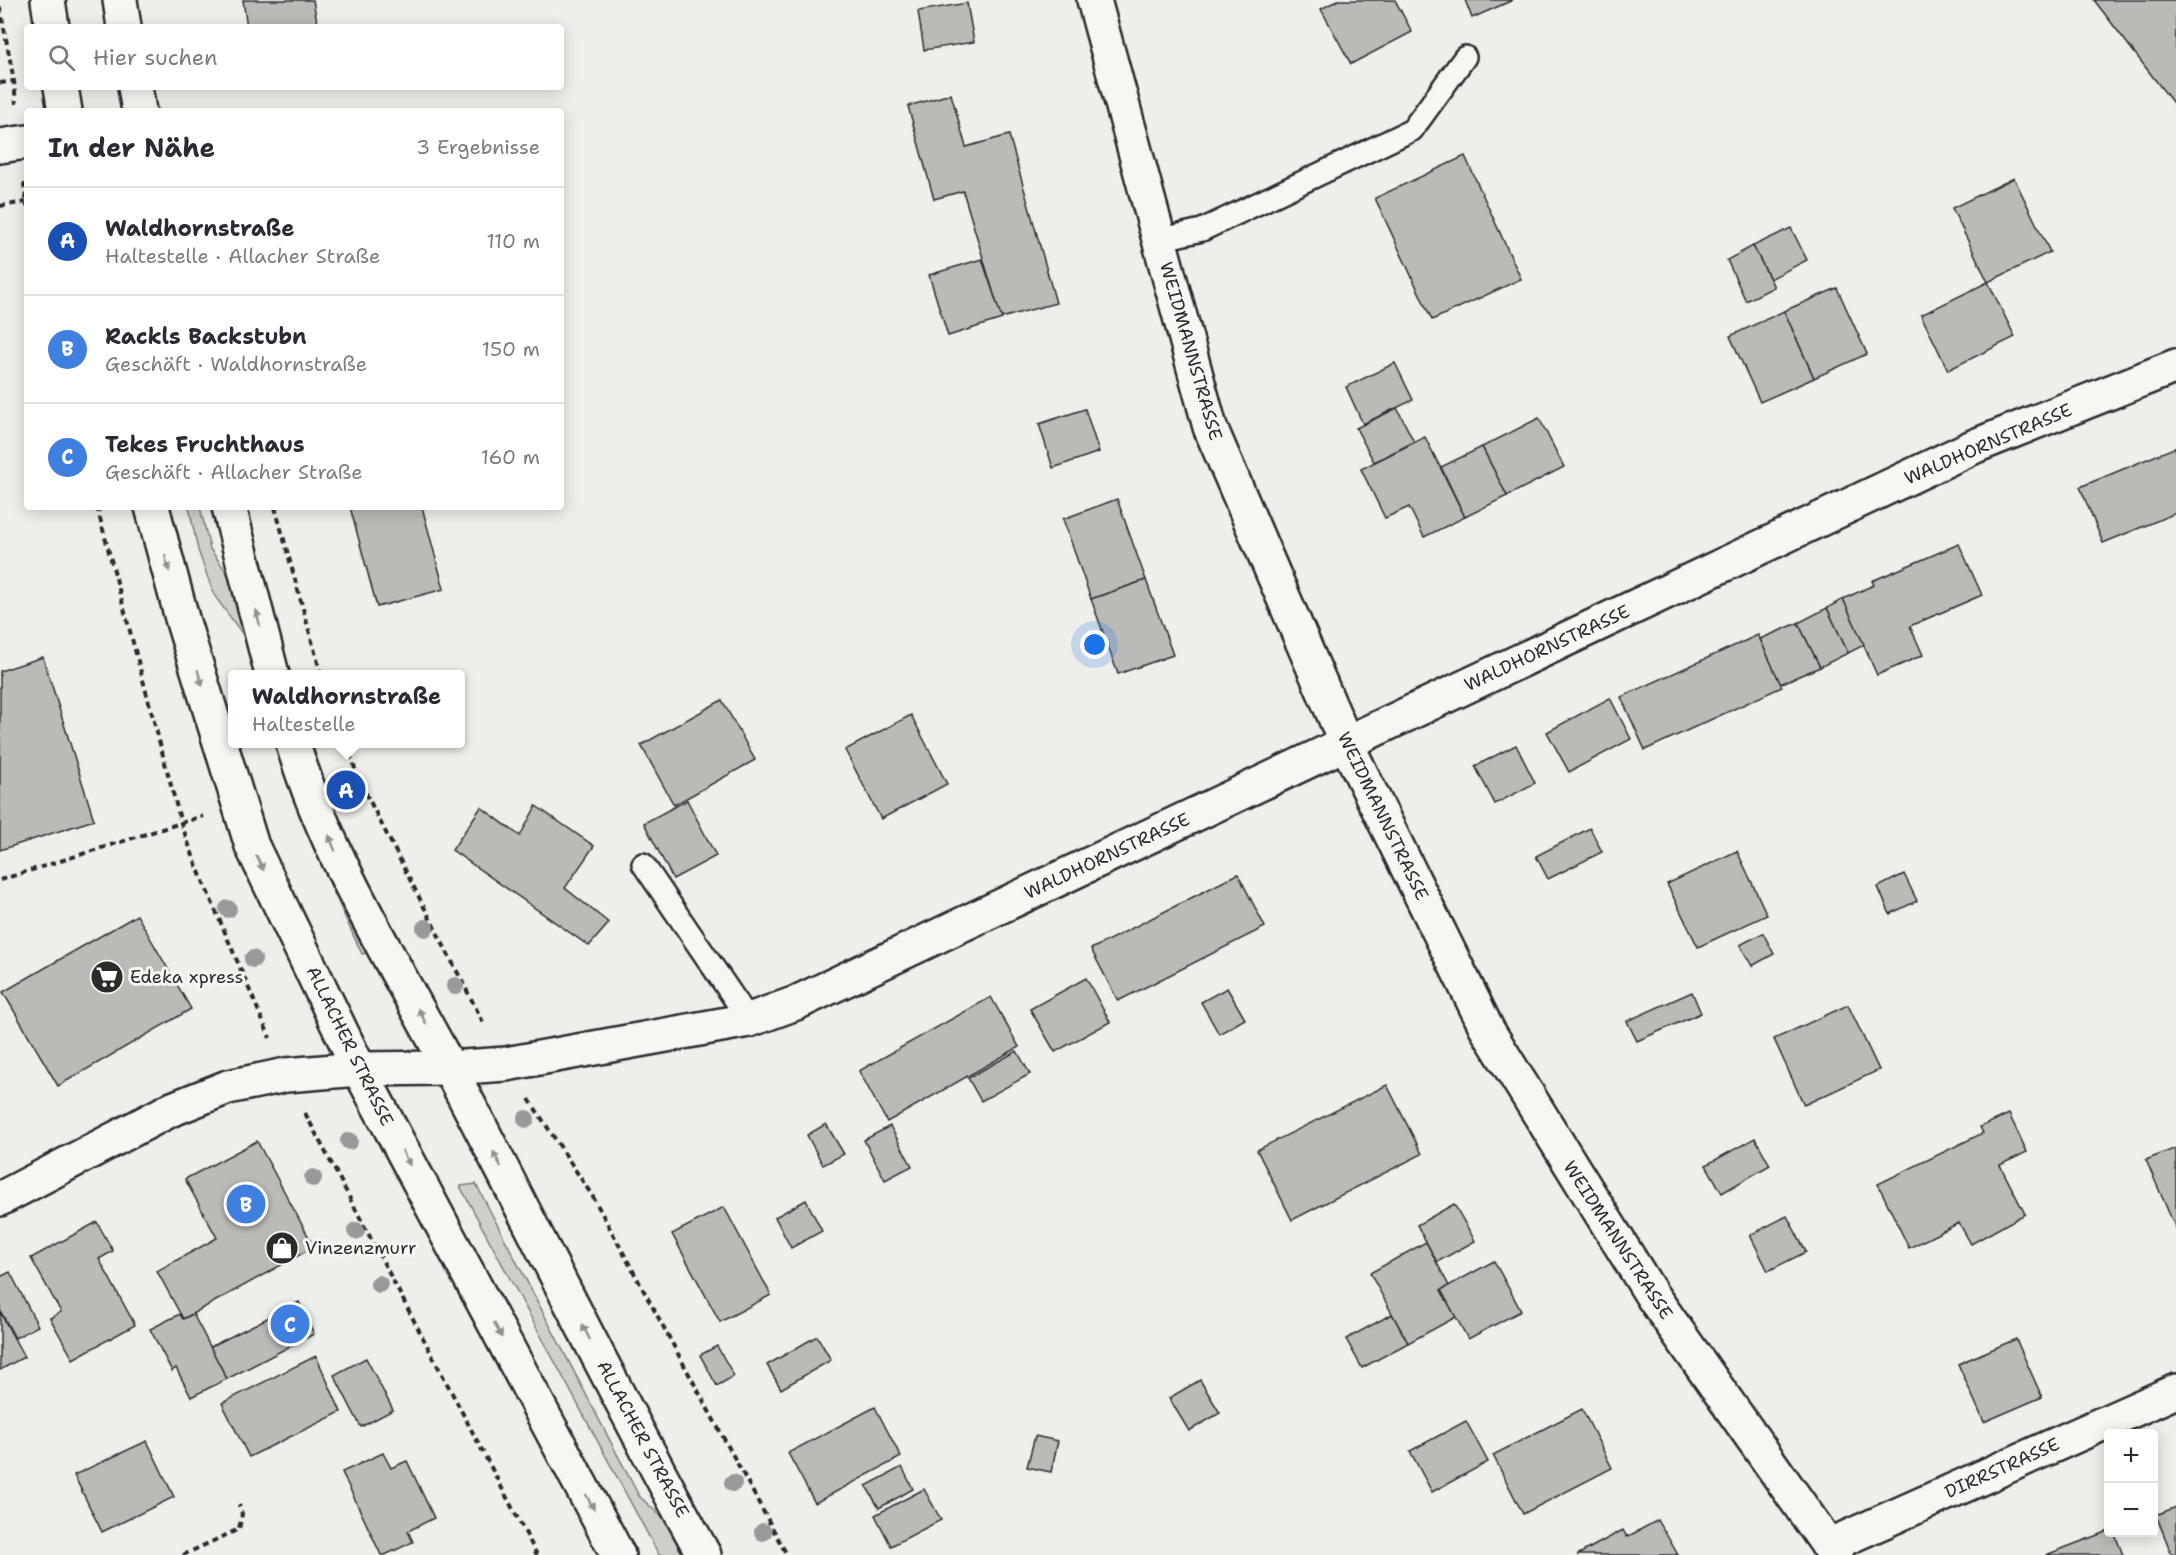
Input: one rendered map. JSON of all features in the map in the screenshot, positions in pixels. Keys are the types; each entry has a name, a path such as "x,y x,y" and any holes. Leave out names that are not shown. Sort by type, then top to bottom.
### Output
{"street":[{"path":"48,0 52,24"},
{"path":"120,0 124,24"},
{"name":"WEIDMANNSTRASSE","path":"1094,0 1210,427 1346,743 1488,1031 1653,1297 1832,1550"},
{"path":"62,90 64,108"},
{"path":"136,90 138,108"},
{"path":"0,146 24,142"},
{"name":"WALDHORNSTRASSE","path":"0,1199 170,1110 228,1087 286,1075 359,1069 449,1068 506,1064 749,1020 796,1003 1975,446 2176,366"},
{"name":"ALLACHER STRASSE","path":"153,510 183,622 252,846 359,1069 618,1555"},
{"path":"230,510 271,670"},
{"name":"ALLACHER STRASSE","path":"294,748 343,870 704,1555"},
{"name":"DIRRSTRASSE","path":"1832,1550 2176,1391"}],"lane":[{"path":"1158,240 1202,230 1412,130 1465,57"},
{"path":"643,864 749,1020"}],"path":[{"path":"0,83 14,81"},
{"path":"0,206 24,202"},
{"path":"276,510 320,670"},
{"path":"347,748 360,782 506,1064 593,1197 787,1555"},
{"path":"0,880 238,806"},
{"path":"183,1555 239,1528 242,1514 239,1505"}],"shaded area":[{"path":"190,510 201,510 210,549 241,592 255,670 244,636 214,595 198,550"},
{"path":"277,748 289,748 374,951 362,954 304,824"},
{"path":"476,1184 639,1496 685,1538 694,1555 659,1555 460,1186"}],"building":[{"path":"243,0 313,0 317,24 247,24"},
{"path":"1338,0 1395,0 1412,32 1351,64 1321,9"},
{"path":"1465,0 1513,0 1472,18"},
{"path":"2094,0 2176,0 2176,107"},
{"path":"967,3 974,42 924,50 918,11"},
{"path":"951,94 966,147 1009,135 1056,303 1001,318 963,191 934,199 908,106"},
{"path":"1465,156 1521,279 1432,320 1375,198"},
{"path":"2014,178 2050,252 1988,282 1952,208"},
{"path":"1791,228 1807,260 1770,279 1753,246"},
{"path":"1753,246 1774,287 1746,301 1727,260"},
{"path":"982,259 1002,319 948,336 929,275"},
{"path":"1988,282 2015,337 1948,370 1921,315"},
{"path":"1837,288 1867,354 1814,378 1784,311"},
{"path":"1784,311 1814,378 1760,402 1730,336"},
{"path":"1395,363 1413,400 1363,424 1346,387"},
{"path":"1397,408 1414,442 1374,462 1356,428"},
{"path":"1085,409 1099,452 1053,468 1039,424"},
{"path":"1539,418 1564,467 1507,496 1482,447"},
{"path":"1425,437 1465,517 1424,537 1409,507 1385,518 1361,469"},
{"path":"1482,447 1507,496 1465,517 1441,467"},
{"path":"2176,447 2176,513 2103,543 2080,487"},
{"path":"1117,499 1146,580 1091,599 1063,519"},
{"path":"351,510 423,510 444,589 377,607"},
{"path":"1959,544 1982,595 1910,626 1923,655 1877,675 1843,599 1874,585 1872,581"},
{"path":"1146,580 1173,655 1118,674 1091,599"},
{"path":"1843,599 1864,645 1848,653 1827,608"},
{"path":"1827,608 1848,653 1820,667 1798,623"},
{"path":"1798,623 1820,667 1780,684 1760,639"},
{"path":"1758,635 1782,687 1645,750 1621,697"},
{"path":"43,657 94,820 0,850 0,671"},
{"path":"1610,698 1631,739 1569,772 1547,732"},
{"path":"722,700 755,760 674,805 641,745"},
{"path":"911,715 947,784 881,819 845,750"},
{"path":"1516,745 1535,783 1495,804 1475,766"},
{"path":"687,800 716,856 673,879 644,823"},
{"path":"536,806 594,846 565,888 609,923 589,946 452,850 481,807 520,836"},
{"path":"1590,828 1602,852 1548,879 1536,856"},
{"path":"1737,851 1767,915 1698,947 1667,884"},
{"path":"1238,874 1265,927 1118,1001 1091,949"},
{"path":"1904,874 1917,901 1890,914 1878,887"},
{"path":"137,915 191,1009 58,1086 3,992"},
{"path":"1763,933 1774,954 1752,966 1740,945"},
{"path":"1086,978 1110,1022 1055,1052 1030,1009"},
{"path":"1227,988 1245,1019 1219,1034 1201,1002"},
{"path":"1692,992 1701,1013 1637,1041 1627,1021"},
{"path":"991,997 1019,1047 887,1122 859,1071"},
{"path":"1848,1005 1879,1070 1804,1105 1774,1039"},
{"path":"1017,1051 1030,1074 981,1101 968,1078"},
{"path":"1387,1085 1422,1154 1292,1220 1257,1150"},
{"path":"2009,1114 2027,1152 2000,1165 2025,1214 1971,1244 1959,1223 1909,1248 1878,1184 1983,1133 1980,1127"},
{"path":"826,1124 844,1154 823,1165 807,1135"},
{"path":"890,1126 912,1166 885,1180 864,1140"},
{"path":"1755,1138 1770,1165 1722,1193 1706,1165"},
{"path":"257,1141 314,1247 183,1319 157,1271 217,1238 185,1179"},
{"path":"2176,1148 2176,1229 2146,1160"},
{"path":"806,1200 822,1231 791,1248 775,1217"},
{"path":"1454,1204 1475,1241 1437,1262 1417,1225"},
{"path":"724,1207 771,1295 720,1322 672,1234"},
{"path":"1787,1216 1806,1252 1768,1271 1750,1235"},
{"path":"97,1222 113,1251 99,1259 135,1325 73,1359 50,1318 61,1312 31,1258"},
{"path":"1426,1242 1449,1286 1441,1290 1456,1317 1408,1343 1370,1273"},
{"path":"1494,1261 1521,1311 1468,1339 1441,1290"},
{"path":"10,1272 38,1326 15,1338 0,1310 0,1277"},
{"path":"299,1302 314,1334 227,1379 210,1347"},
{"path":"0,1312 24,1357 0,1370"},
{"path":"180,1314 183,1319 193,1314 227,1379 191,1397 176,1368 172,1371 150,1329"},
{"path":"1392,1314 1408,1343 1362,1368 1346,1339"},
{"path":"817,1336 831,1360 781,1389 767,1365"},
{"path":"2016,1339 2042,1397 1984,1422 1958,1364"},
{"path":"717,1346 734,1376 717,1386 700,1355"},
{"path":"316,1356 341,1412 249,1457 222,1403"},
{"path":"366,1358 393,1410 361,1427 334,1375"},
{"path":"1200,1380 1220,1413 1189,1431 1169,1398"},
{"path":"875,1407 901,1457 815,1503 788,1453"},
{"path":"1582,1409 1612,1468 1523,1514 1493,1455"},
{"path":"1466,1421 1488,1462 1432,1492 1410,1451"},
{"path":"1035,1436 1058,1441 1051,1472 1027,1467"},
{"path":"147,1441 174,1497 102,1532 74,1475"},
{"path":"383,1453 391,1468 407,1461 434,1518 408,1531 413,1542 381,1555 342,1472"},
{"path":"902,1467 913,1489 879,1508 866,1486"},
{"path":"924,1489 941,1520 891,1546 875,1515"},
{"path":"2176,1507 2176,1555 2172,1555 2158,1520 2158,1514"},
{"path":"1658,1520 1678,1555 1577,1555 1623,1530 1627,1537"},
{"path":"2104,1533 2104,1537 2116,1537 2123,1555 2046,1555"}],"place":[{"name":"Waldhornstraße","path":"346,790"},
{"name":"Edeka xpress","path":"107,977"},
{"name":"Rackls Backstubn","path":"246,1204"},
{"name":"Vinzenzmurr","path":"282,1248"},
{"name":"Tekes Fruchthaus","path":"290,1324"}]}
